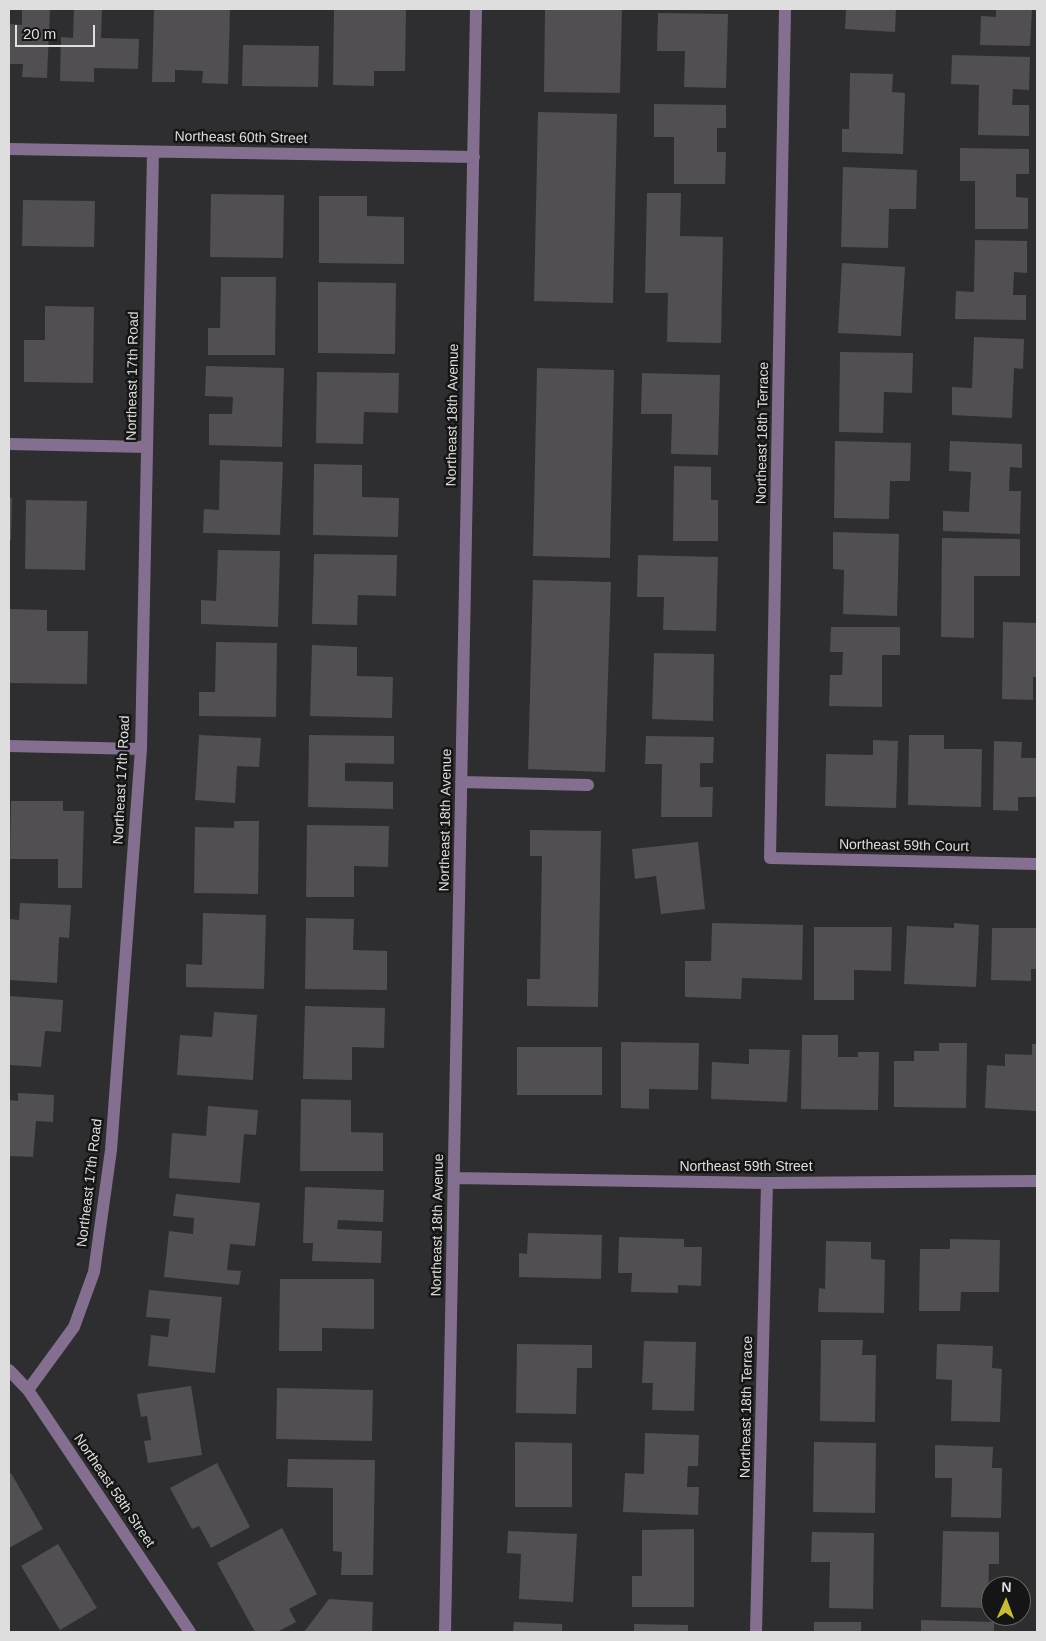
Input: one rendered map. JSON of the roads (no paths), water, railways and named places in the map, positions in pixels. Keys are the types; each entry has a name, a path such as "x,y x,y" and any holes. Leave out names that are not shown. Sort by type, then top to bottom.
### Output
{"street":[{"name":"Northeast 18th Avenue","path":"445,1632 476,9"},
{"name":"Northeast 18th Terrace","path":"770,858 786,9"},
{"name":"Northeast 60th Street","path":"9,149 474,157"},
{"name":"Northeast 17th Road","path":"28,1390 74,1327 94,1272 111,1150 141,749 153,152"},
{"path":"9,444 147,447"},
{"path":"9,746 141,749"},
{"path":"461,782 588,786"},
{"name":"Northeast 59th Court","path":"770,858 1037,864"},
{"name":"Northeast 59th Street","path":"454,1178 767,1183 1037,1180"},
{"name":"Northeast 18th Terrace","path":"756,1632 767,1183"},
{"name":"Northeast 58th Street","path":"9,1370 28,1390 190,1632"}]}
